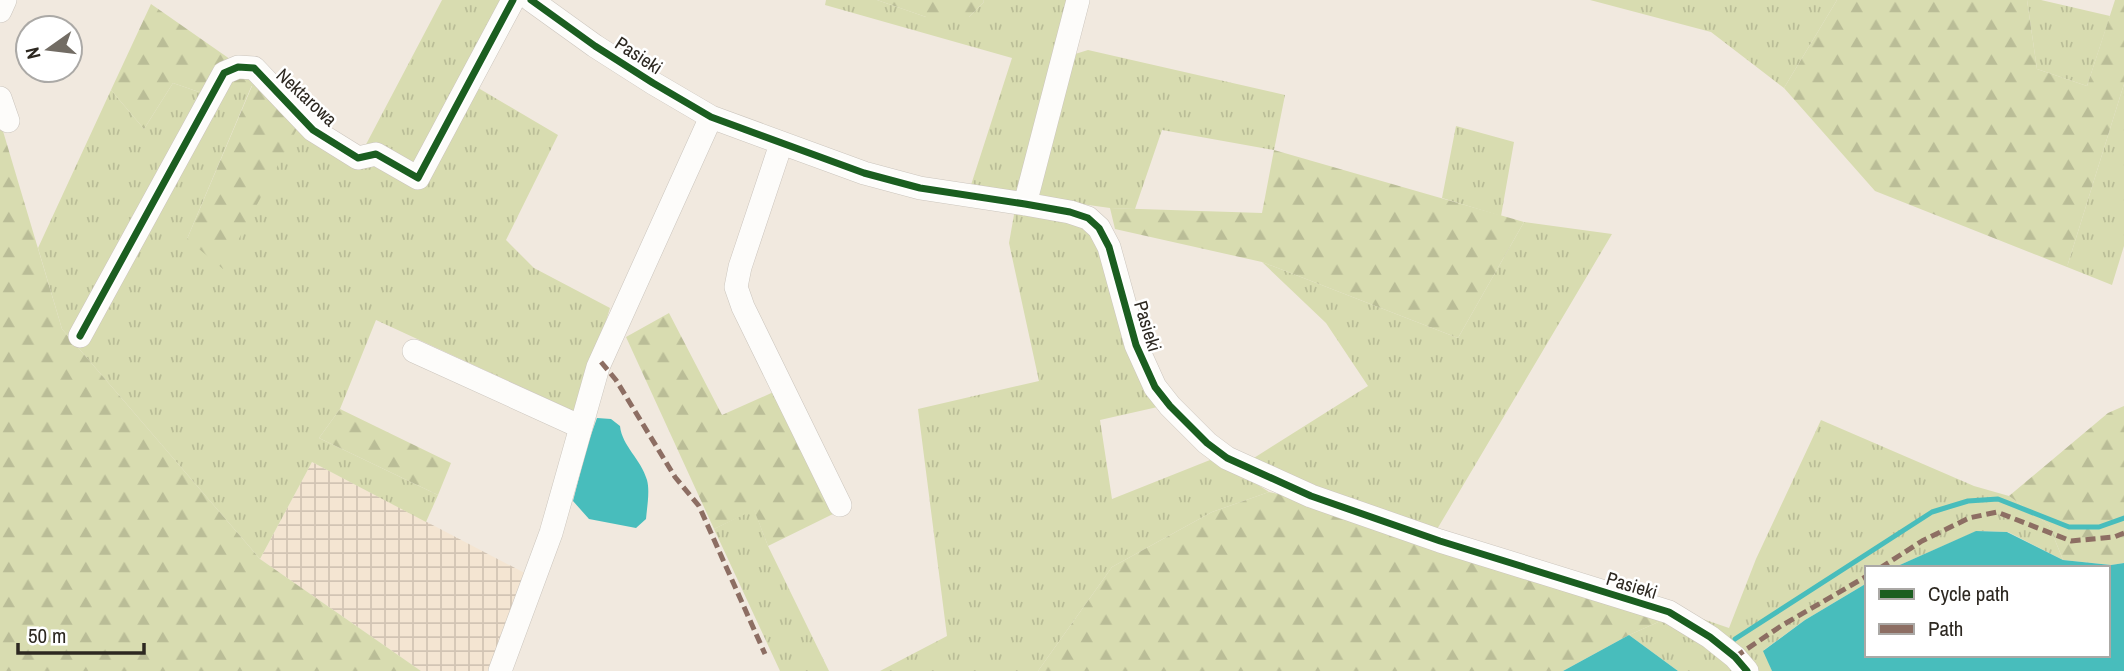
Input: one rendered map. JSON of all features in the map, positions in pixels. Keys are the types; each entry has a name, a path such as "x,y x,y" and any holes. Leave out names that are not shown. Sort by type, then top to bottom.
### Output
{"street":[{"path":"0,11 5,0"},
{"name":"Nektarowa","path":"80,336 224,73 238,67 254,68 313,130 358,158 376,154 418,178 513,0"},
{"name":"Pasieki","path":"531,0 641,76 711,117 864,173 920,188 1070,212 1088,218 1099,228 1109,247 1136,345 1155,387 1170,406 1227,458 1311,496 1440,541 1669,612 1710,637 1735,657 1747,671"},
{"path":"1025,204 1078,0"},
{"path":"0,98 8,121"},
{"path":"500,671 551,533 598,367 711,117"},
{"path":"780,144 736,286 743,307 839,505"},
{"path":"414,351 581,427"}],"shaded area":[{"path":"312,462 538,580 507,671 421,671 260,559"}],"green space":[{"path":"442,0 503,0 463,79 558,135 506,240 534,268 610,308 578,413 376,320 340,409 319,438 438,495 426,522 312,462 260,559 62,329 38,248 111,90 144,129 173,83 199,92 252,85 187,239 306,113 362,152"},
{"path":"826,0 877,0 926,17 969,17 983,0 1072,0 1022,195 970,188 1012,58 825,5"},
{"path":"877,0 984,2 969,17 926,17"},
{"path":"1590,0 1837,0 1784,88 1711,32"},
{"path":"1837,0 2027,0 2037,69 2087,86 2115,0 2124,0 2124,84 2067,267 1875,191 1784,88"},
{"path":"2027,0 2041,0 2110,16 2087,86 2037,69"},
{"path":"151,4 306,112 223,269 187,239 252,86 199,92 173,83 144,129 111,90"},
{"path":"1088,50 1285,95 1274,150 1162,130 1135,209 1038,198 1072,55"},
{"path":"2124,84 2124,246 2112,285 2067,267"},
{"path":"0,121 62,329 260,559 421,671 0,671"},
{"path":"1456,126 1514,142 1501,216 1442,198"},
{"path":"1274,150 1524,222 1458,338 1262,262 1115,229 1110,208 1262,213"},
{"path":"1015,209 1087,225 1102,245 1162,406 1100,420 1112,499 1210,460 1235,470 1269,492 1212,512 1112,567 1038,671 880,671 947,636 918,409 1039,381 1009,243"},
{"path":"1524,222 1612,234 1436,531 1246,463 1368,386 1326,323 1262,262 1458,338"},
{"path":"669,313 722,415 778,390 833,514 768,546 754,510 714,529 626,337"},
{"path":"2124,406 2124,563 2111,565 2063,560 2049,525 2009,496 2108,413"},
{"path":"340,409 451,463 438,495 319,438"},
{"path":"1821,420 1974,486 2009,496 2049,525 2063,560 2008,532 1977,531 1898,566 1865,566 1865,584 1805,620 1764,650 1772,671 1756,671 1691,615 1729,628 1756,559"},
{"path":"1269,492 1293,497 1663,620 1563,671 1038,671 1112,567 1212,512"},
{"path":"754,509 768,546 829,671 780,671 714,529"},
{"path":"1663,620 1724,657 1736,671 1678,671 1629,635"}],"water":[{"path":"597,418 611,419 620,426 624,440 647,480 646,519 636,528 589,519 573,501"},
{"path":"1976,531 2007,532 2063,560 2111,565 2124,563 2124,671 1772,671 1763,651 1805,620 1865,584 1865,657 2110,657 2110,566 1897,566"},
{"path":"1629,635 1678,671 1563,671"}],"waterway":[{"path":"1735,639 1932,512 1968,501 1998,499 2069,527 2099,527 2124,518"}],"marked path":[{"path":"601,362 616,380 675,477 699,506 765,654"},
{"path":"1883,566 1922,541 1969,518 1997,512 2071,541 2114,537 2124,533"},
{"path":"1735,657 1781,626 1865,577"}],"cycle path":[{"path":"80,336 224,73 238,67 254,68 313,130 358,158 376,154 418,178 513,0"},
{"path":"531,0 595,46 711,117 864,173 920,188 1070,212 1088,218 1099,228 1109,247 1136,345 1155,387 1207,443 1227,458 1311,496 1440,541 1669,612 1710,637 1735,657 1747,671"}]}
